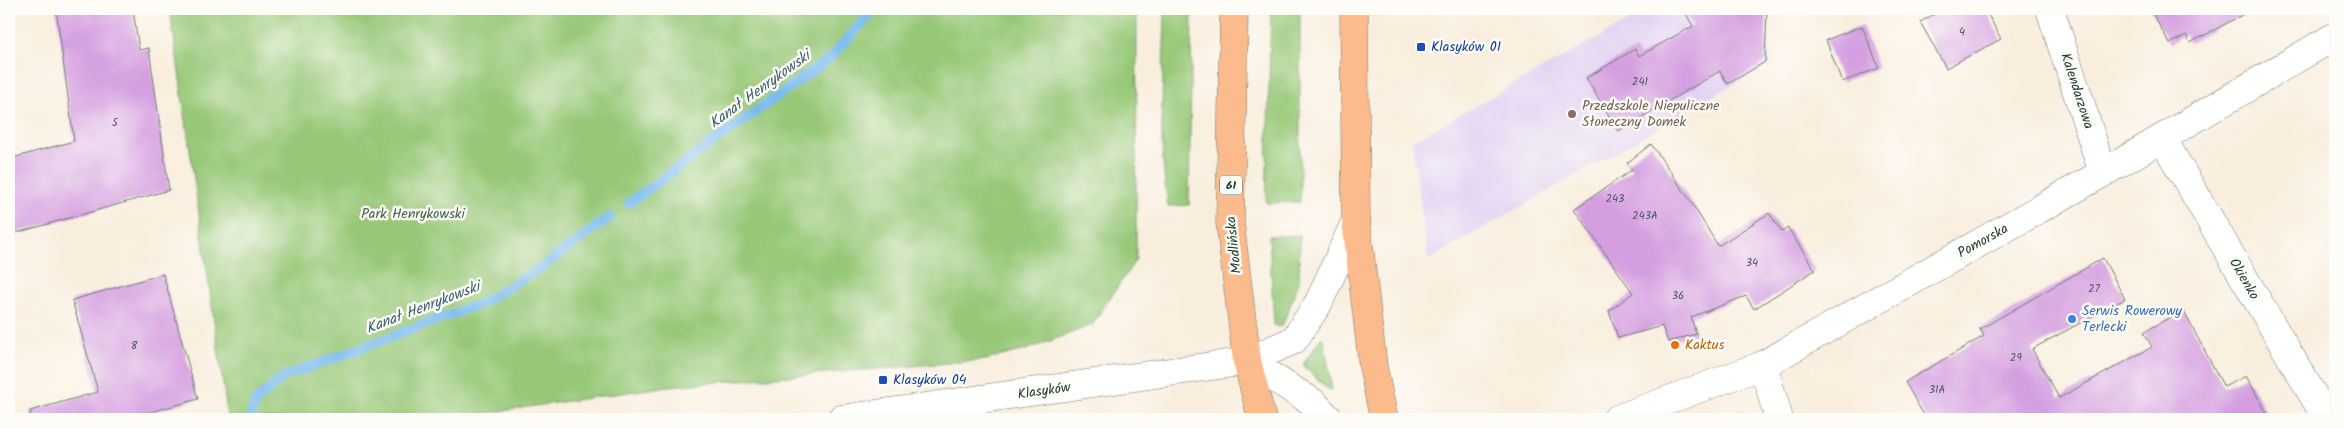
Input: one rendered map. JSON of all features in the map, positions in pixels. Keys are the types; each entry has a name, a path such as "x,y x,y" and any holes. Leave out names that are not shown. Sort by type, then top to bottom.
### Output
{"main road":[{"name":"Modlińska","path":"1234,9 1230,223 1247,360 1262,419"},
{"path":"1354,9 1356,220 1373,368 1384,419"}],"street":[{"name":"Kalendarzowa","path":"2050,9 2104,172"},
{"name":"Pomorska","path":"1617,419 1763,365 2104,172 2335,36"},
{"name":"Okienko","path":"2162,138 2327,419"},
{"name":"Klasyków","path":"841,419 1247,360 1294,340 1318,304 1356,220"},
{"path":"1247,360 1314,403 1329,419"},
{"path":"1763,365 1779,419"}],"shaded area":[{"name":"Przedszkole Niepuliczne Słoneczny Domek","path":"1650,9 1767,9 1766,33 1771,63 1428,260 1412,141"},
{"path":"1744,409 1747,419 1713,419"}],"green space":[{"name":"Park Henrykowski","path":"170,9 1137,9 1136,259 1092,325 1026,350 985,360 669,386 448,419 228,419"},
{"path":"1165,9 1192,9 1189,205 1168,206 1165,182 1162,108"},
{"path":"1271,9 1300,9 1300,202 1266,203"},
{"path":"1300,235 1299,282 1283,324 1279,327 1274,325 1269,236"},
{"path":"1321,338 1324,340 1332,389 1329,390 1304,367 1304,363"}],"building":[{"path":"56,9 133,9 139,50 149,48 169,190 9,235 9,159 74,141"},
{"path":"1683,9 1767,9 1765,62 1728,84 1720,71 1618,131 1586,78 1635,49 1639,56 1693,26"},
{"path":"1944,9 1985,9 2001,39 1946,68 1920,22"},
{"path":"2150,9 2253,9 2190,43 2186,35 2170,44"},
{"path":"1862,26 1879,68 1842,82 1826,40"},
{"path":"1651,144 1690,200 1718,246 1769,213 1782,232 1788,228 1815,270 1754,309 1746,296 1691,317 1696,334 1668,342 1662,326 1618,338 1609,311 1633,293 1574,209 1632,170 1627,163"},
{"path":"2103,258 2125,299 2032,349 2059,398 2152,347 2144,332 2183,310 2224,387 2246,376 2270,419 1926,419 1905,382 1984,336 1980,329"},
{"path":"163,274 198,399 126,419 31,419 30,411 98,392 72,300"}],"waterway":[{"name":"Kanał Henrykowski","path":"629,203 830,58 875,9"},
{"name":"Kanał Henrykowski","path":"250,419 256,401 283,377 482,303 545,265 610,217"}],"place":[{"name":"Klasyków 01","path":"1421,47"},
{"name":"Przedszkole Niepuliczne Słoneczny Domek","path":"1572,114"},
{"name":"Serwis Rowerowy Terlecki","path":"2072,319"},
{"name":"Kaktus","path":"1675,345"},
{"name":"Klasyków 04","path":"883,380"}]}
